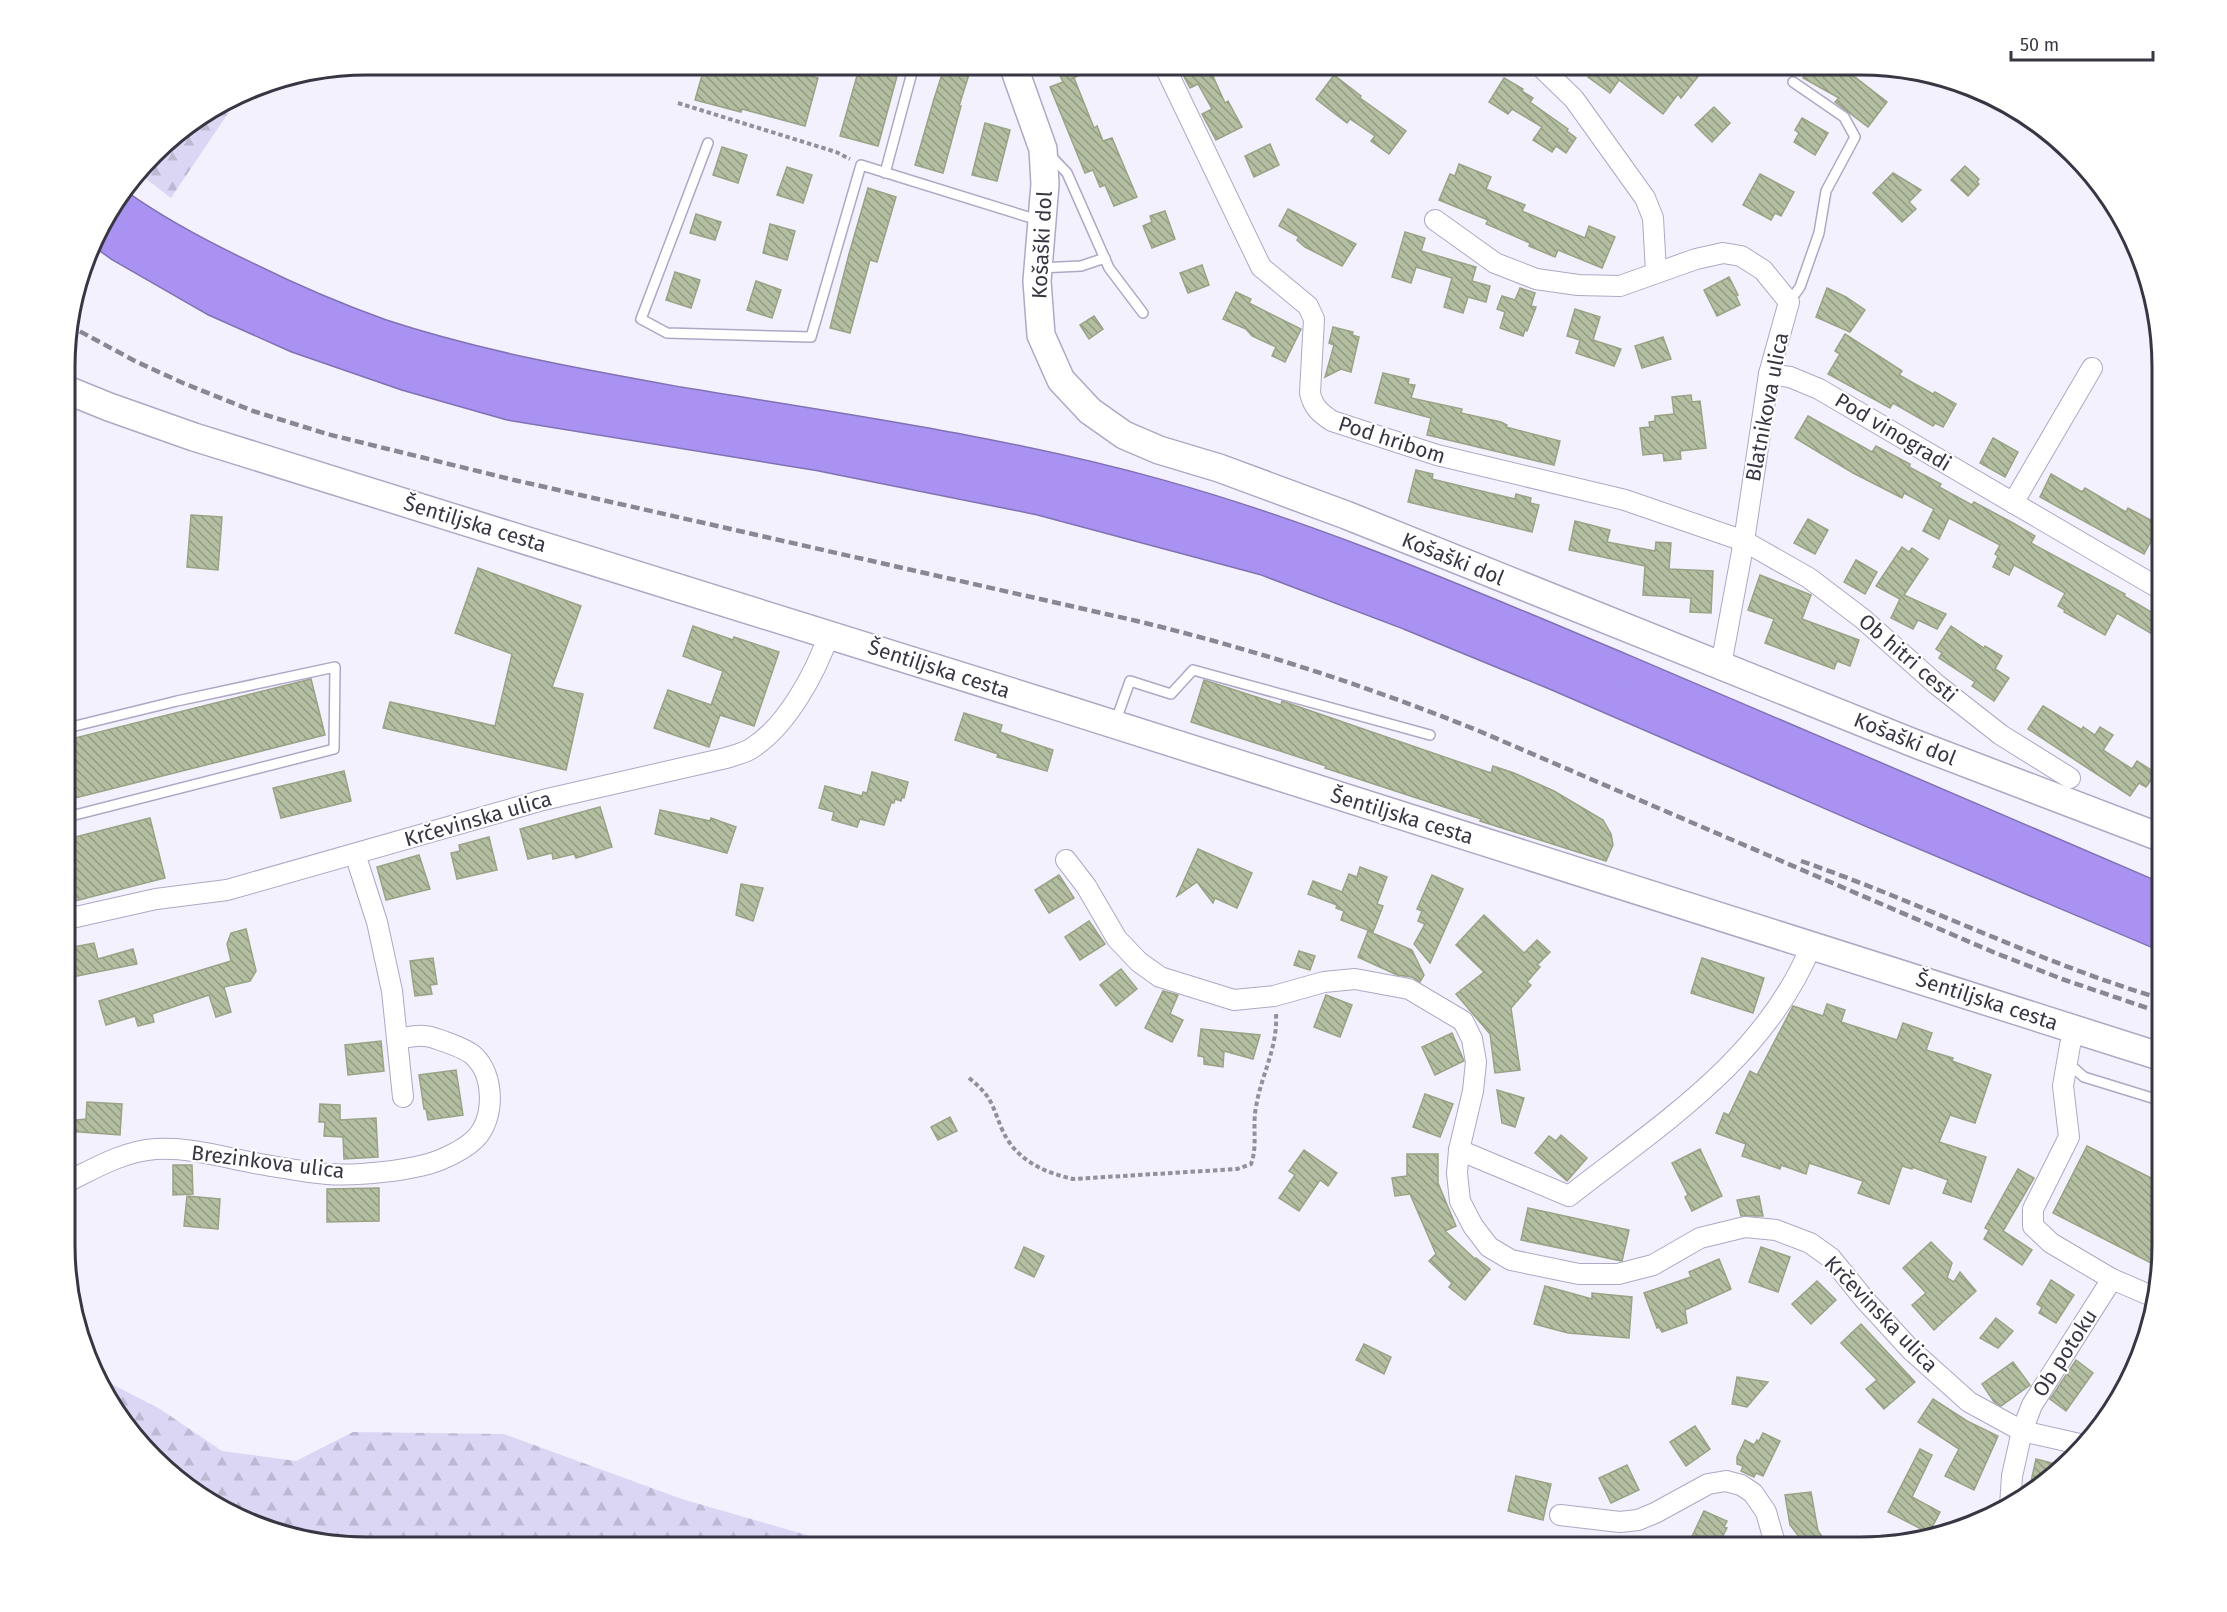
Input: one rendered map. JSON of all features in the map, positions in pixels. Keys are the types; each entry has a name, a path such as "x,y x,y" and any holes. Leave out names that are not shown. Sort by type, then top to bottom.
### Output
{"highway":[{"path":"121,209 213,263 299,305 382,336 474,363 570,385 875,436 1039,467 1161,497 1277,533 1422,586 2152,898"},
{"path":"107,235 215,299 297,336 408,374 499,400 822,454 1041,498 1265,558 1410,613 1546,669 2152,929"}],"street":[{"name":"Košaški dol","path":"1016,75 1042,149 1045,184 1037,281 1041,335 1061,380 1090,411 1124,435 1159,450 1219,468 1335,512 1916,744 2152,834"},
{"name":"Pod hribom","path":"1169,75 1261,267 1312,311 1314,319 1310,393 1312,404 1322,414 1332,421 1437,455 1624,500 1744,541"},
{"path":"1549,75 1574,99 1645,198 1653,218 1656,272"},
{"path":"1435,220 1495,264 1536,279 1578,285 1620,286 1656,272 1723,253 1741,256 1762,270 1789,302"},
{"name":"Blatnikova ulica","path":"1721,665 1744,541 1769,374 1789,302"},
{"path":"2013,503 2092,368"},
{"name":"Pod vinogradi","path":"1769,374 1790,377 1819,388 2152,584"},
{"name":"Šentiljska cesta","path":"75,393 194,437 829,634 1812,944 2152,1054"},
{"name":"Ob hitri cesti","path":"1744,541 1809,578 1863,619 1936,684 2001,735 2070,778"},
{"name":"Krčevinska ulica","path":"75,917 156,899 228,890 543,800 726,758 751,750 769,736 793,706 829,634"},
{"path":"355,854 377,922 392,991 403,1097"},
{"name":"Krčevinska ulica","path":"1066,860 1086,886 1117,939 1139,962 1160,977 1234,1000 1274,996 1324,982 1354,979 1409,989 1463,1021 1472,1039 1476,1062 1473,1091 1459,1150 1457,1173 1460,1201 1473,1226 1489,1247 1511,1260 1579,1274 1618,1274 1653,1265 1700,1238 1745,1227 1776,1230 1810,1243 1831,1258 1865,1300 1911,1350 1970,1402 2022,1431 2074,1443"},
{"path":"1459,1150 1569,1196 1714,1082 1742,1054 1767,1022 1803,965 1812,944"},
{"path":"2075,1029 2063,1086 2069,1137 2033,1209 2033,1226 2051,1243 2112,1279 2147,1294"},
{"name":"Brezinkova ulica","path":"75,1178 122,1156 156,1149 205,1153 328,1174 377,1172 439,1160 461,1150 476,1138 489,1112 489,1081 483,1068 473,1055 452,1044 424,1036 397,1039"},
{"name":"Ob potoku","path":"2011,1495 2012,1476 2022,1431 2032,1404 2112,1279"},
{"path":"1560,1515 1620,1522 1638,1520 1708,1484 1726,1481 1741,1485 1753,1493 1766,1512 1773,1537"}],"lane":[{"path":"885,173 911,75"},
{"name":"Blatnikova ulica","path":"1789,302 1800,287 1819,232 1826,191 1855,137 1844,117 1794,82"},
{"path":"708,143 641,319 667,333 811,337 861,165 1043,222"},
{"path":"1042,149 1067,173 1109,268 1143,313"},
{"path":"1038,268 1081,266 1105,258"},
{"path":"75,726 177,701 335,667 334,749 75,815"},
{"path":"1114,725 1130,681 1171,694 1193,670 1430,735"},
{"path":"2067,1062 2084,1077 2152,1098"}],"path":[{"path":"678,103 836,152 861,165"},
{"path":"969,1078 984,1090 993,1104 1002,1129 1015,1152 1031,1164 1051,1174 1073,1179 1236,1169 1251,1164 1256,1152 1255,1108 1271,1058 1277,1028 1274,996"}],"green space":[{"path":"231,109 171,198 145,178 189,135"},
{"path":"110,1383 160,1409 222,1451 296,1461 353,1432 504,1434 682,1499 813,1537 367,1537 310,1531 273,1521 238,1507 189,1477 135,1423"}],"building":[{"path":"702,75 807,75 818,78 805,126 742,109 741,112 695,100"},
{"path":"857,75 897,75 878,146 840,136"},
{"path":"942,75 969,75 943,173 915,165"},
{"path":"1060,75 1080,75 1071,79 1074,78 1094,128 1097,126 1103,141 1112,138 1137,197 1114,206 1105,185 1100,187 1093,170 1085,173 1050,87 1063,82"},
{"path":"1183,75 1212,75 1225,103 1228,101 1242,127 1216,140 1202,114 1212,109 1198,84 1190,88"},
{"path":"1334,75 1361,96 1360,98 1406,131 1389,154 1371,141 1375,136 1350,119 1347,123 1316,99"},
{"path":"1590,75 1643,75 1646,77 1648,75 1699,75 1681,98 1678,94 1663,114 1619,80 1610,93 1588,77"},
{"path":"1804,75 1851,75 1887,102 1868,127 1835,102 1839,98 1803,78"},
{"path":"1504,78 1523,89 1522,91 1533,98 1530,102 1568,129 1567,131 1576,138 1566,153 1556,146 1552,152 1533,140 1542,127 1512,109 1508,114 1489,102"},
{"path":"1714,107 1730,123 1712,142 1695,125"},
{"path":"1802,118 1828,133 1815,155 1794,142 1799,133 1795,130"},
{"path":"985,123 1010,130 997,181 972,175"},
{"path":"1270,144 1279,165 1254,177 1245,156"},
{"path":"722,147 747,155 738,183 713,175"},
{"path":"1459,164 1491,177 1486,189 1525,205 1522,211 1585,238 1589,226 1615,237 1602,268 1558,250 1555,257 1529,246 1530,243 1486,224 1488,220 1439,200 1450,174 1455,176"},
{"path":"1965,166 1979,179 1977,182 1979,184 1968,196 1951,180"},
{"path":"787,167 812,175 803,203 777,195"},
{"path":"1893,173 1921,190 1909,202 1916,209 1902,222 1873,193"},
{"path":"1760,174 1794,192 1781,216 1775,213 1771,220 1743,205"},
{"path":"868,188 896,197 877,262 870,260 850,333 830,328"},
{"path":"1288,209 1356,244 1342,266 1305,247 1297,240 1299,237 1279,226"},
{"path":"1165,211 1175,239 1152,248 1143,226 1152,222 1150,216"},
{"path":"696,214 721,222 715,240 690,233"},
{"path":"770,224 795,231 787,260 763,253"},
{"path":"1405,232 1425,238 1421,251 1476,267 1472,281 1490,286 1486,302 1468,297 1463,313 1444,307 1452,278 1416,267 1411,283 1392,277"},
{"path":"1202,265 1209,285 1188,293 1180,273"},
{"path":"675,272 700,280 691,308 666,300"},
{"path":"1729,277 1740,305 1717,316 1704,290"},
{"path":"756,281 781,290 772,318 747,310"},
{"path":"1520,288 1535,293 1531,306 1536,307 1523,336 1500,328 1505,312 1497,309 1502,296 1515,300"},
{"path":"1827,288 1865,310 1850,332 1816,317"},
{"path":"1236,292 1251,299 1249,303 1301,329 1285,362 1272,356 1276,347 1252,336 1246,329 1223,319"},
{"path":"1575,309 1600,317 1593,340 1621,349 1614,366 1576,353 1580,340 1567,336"},
{"path":"1094,316 1103,329 1089,339 1080,325"},
{"path":"1333,327 1353,332 1352,335 1359,337 1351,372 1341,369 1325,377 1334,345 1329,343"},
{"path":"1845,334 1902,371 1899,375 1956,404 1943,427 1935,423 1933,426 1893,403 1890,408 1828,374 1840,354 1835,351"},
{"path":"1663,337 1671,359 1642,368 1635,346"},
{"path":"1383,373 1409,379 1408,384 1415,385 1411,398 1462,409 1461,413 1501,422 1507,425 1506,427 1560,441 1554,465 1427,435 1431,418 1375,403"},
{"path":"1691,395 1692,402 1700,401 1706,448 1680,451 1681,459 1664,461 1663,453 1643,455 1640,428 1650,427 1649,422 1655,421 1655,416 1674,414 1672,397"},
{"path":"1808,416 1872,452 1876,446 1910,464 1909,467 1941,484 1939,487 1972,505 1974,502 2035,536 2031,543 2125,594 2124,596 2151,612 2152,610 2152,634 2117,613 2105,635 2064,612 2065,610 2058,606 2065,593 2014,565 2009,575 1993,567 1998,556 1995,554 2000,545 1949,518 1939,539 1923,531 1934,509 1904,493 1902,498 1853,473 1795,438"},
{"path":"1993,438 2018,452 2005,477 1980,463"},
{"path":"1416,470 1433,474 1432,479 1473,489 1515,499 1516,494 1531,498 1530,503 1539,505 1532,532 1408,502"},
{"path":"2051,474 2082,492 2085,488 2126,512 2128,508 2152,521 2152,539 2144,554 2040,497"},
{"path":"191,515 222,517 218,570 187,567"},
{"path":"1808,519 1828,530 1815,554 1794,543"},
{"path":"1575,521 1610,530 1607,542 1655,551 1656,542 1671,543 1669,569 1713,571 1711,613 1690,612 1691,598 1643,595 1645,566 1569,550"},
{"path":"1902,547 1909,552 1912,548 1928,559 1904,595 1946,614 1937,629 1918,620 1913,629 1891,618 1900,599 1876,586"},
{"path":"1856,560 1877,572 1865,594 1844,582"},
{"path":"478,568 581,606 552,687 583,694 566,770 383,728 390,702 495,726 512,654 455,633"},
{"path":"1760,575 1811,595 1802,619 1859,640 1850,666 1837,661 1834,669 1765,643 1774,619 1748,610"},
{"path":"693,626 733,640 734,637 779,652 754,726 720,715 709,747 654,728 668,690 711,705 723,671 683,656"},
{"path":"1951,626 1984,648 1985,646 2002,656 1995,669 2009,678 1994,701 1972,686 1975,682 1939,658 1942,653 1936,649"},
{"path":"311,679 325,735 75,798 75,738"},
{"path":"1204,680 1281,705 1282,701 1491,773 1493,766 1514,773 1554,791 1603,820 1611,834 1613,845 1606,861 1480,821 1481,819 1191,722"},
{"path":"2043,706 2082,730 2083,727 2095,735 2100,727 2113,735 2103,750 2132,769 2137,761 2152,770 2152,779 2146,787 2139,783 2130,796 2028,729"},
{"path":"964,713 1002,725 1000,732 1053,750 1047,771 997,757 998,754 955,740"},
{"path":"344,771 351,801 281,818 273,788"},
{"path":"872,772 908,782 904,798 902,797 901,801 895,799 894,803 891,803 884,825 860,819 857,827 832,820 834,812 819,808 825,786 862,796 863,792 867,793"},
{"path":"600,807 612,847 576,858 574,854 553,859 552,853 528,859 520,829"},
{"path":"660,810 710,821 711,818 736,827 727,853 655,834"},
{"path":"150,818 165,878 75,901 75,837"},
{"path":"489,837 497,870 457,879 451,853 460,851 459,845"},
{"path":"1198,849 1252,873 1237,908 1215,898 1213,903 1197,882 1177,896"},
{"path":"419,855 430,889 386,900 377,867"},
{"path":"1360,867 1387,877 1377,904 1383,906 1373,932 1341,920 1344,911 1336,908 1337,905 1308,894 1313,881 1342,892 1349,874 1357,877"},
{"path":"1059,875 1074,898 1049,913 1035,890"},
{"path":"1432,875 1463,889 1430,963 1414,944 1425,924 1418,921 1422,911 1417,909"},
{"path":"741,884 763,888 753,921 736,915"},
{"path":"1484,915 1524,953 1537,940 1550,952 1537,965 1540,967 1527,982 1531,985 1511,1008 1520,1070 1495,1073 1490,1034 1456,994 1484,972 1456,945"},
{"path":"1089,921 1105,944 1080,960 1065,937"},
{"path":"246,929 256,971 250,981 224,987 231,1012 216,1017 209,995 152,1014 154,1022 138,1026 135,1016 106,1025 99,1001 231,961 227,944 231,933"},
{"path":"1368,931 1412,950 1424,975 1420,982 1412,977 1397,975 1358,957"},
{"path":"94,943 98,959 133,949 137,964 75,976 75,947"},
{"path":"1299,951 1315,956 1310,970 1294,965"},
{"path":"433,958 437,984 430,985 432,994 415,996 410,961"},
{"path":"1702,958 1764,978 1753,1013 1691,993"},
{"path":"1121,969 1137,989 1116,1006 1100,985"},
{"path":"1163,991 1178,995 1170,1014 1183,1020 1172,1042 1145,1028"},
{"path":"1326,995 1352,1005 1340,1037 1314,1027"},
{"path":"1827,1004 1845,1010 1841,1022 1897,1040 1903,1023 1932,1033 1926,1050 1953,1058 1952,1061 1991,1075 1975,1123 1950,1115 1939,1142 1986,1157 1971,1202 1943,1193 1948,1180 1912,1167 1912,1169 1902,1166 1889,1204 1858,1193 1863,1181 1809,1163 1806,1174 1781,1165 1780,1169 1742,1156 1746,1144 1716,1133 1724,1113 1729,1115 1750,1071 1757,1075 1793,1006 1823,1016"},
{"path":"1201,1029 1260,1035 1253,1059 1224,1051 1223,1067 1204,1064 1204,1057 1198,1056"},
{"path":"1452,1033 1464,1061 1435,1075 1422,1047"},
{"path":"381,1041 384,1071 348,1075 345,1045"},
{"path":"456,1070 463,1115 428,1120 419,1075"},
{"path":"1497,1090 1524,1098 1515,1127 1502,1123"},
{"path":"1425,1094 1453,1104 1440,1137 1413,1127"},
{"path":"87,1102 122,1104 120,1135 75,1132 75,1120 86,1119"},
{"path":"320,1104 340,1105 340,1120 376,1118 378,1157 344,1159 343,1137 324,1136 325,1122 319,1122"},
{"path":"950,1117 957,1131 938,1140 931,1127"},
{"path":"1561,1135 1587,1158 1567,1181 1535,1153 1549,1136 1556,1141"},
{"path":"2087,1146 2152,1178 2151,1263 2053,1213"},
{"path":"1700,1149 1722,1196 1692,1211 1685,1197 1688,1195 1672,1163"},
{"path":"1304,1150 1337,1173 1328,1186 1320,1180 1299,1211 1279,1198 1295,1175 1289,1171"},
{"path":"1407,1154 1438,1154 1438,1183 1456,1226 1445,1231 1475,1259 1490,1269 1465,1300 1449,1287 1452,1283 1429,1261 1436,1254 1410,1194 1395,1196 1392,1178 1407,1176"},
{"path":"173,1165 192,1165 193,1194 173,1195"},
{"path":"2018,1169 2034,1178 2003,1231 2032,1250 2022,1265 1984,1239 1989,1230 1985,1228"},
{"path":"379,1188 379,1221 327,1222 327,1189"},
{"path":"187,1196 220,1199 218,1229 184,1226"},
{"path":"1759,1196 1763,1216 1741,1216 1737,1200"},
{"path":"1528,1208 1629,1230 1622,1261 1521,1240"},
{"path":"1931,1242 1952,1263 1947,1278 1954,1282 1960,1272 1976,1291 1934,1330 1912,1305 1926,1293 1903,1268"},
{"path":"1024,1247 1044,1256 1034,1277 1015,1268"},
{"path":"1761,1247 1790,1257 1778,1292 1749,1282"},
{"path":"1719,1259 1731,1289 1685,1310 1687,1323 1662,1332 1659,1327 1657,1328 1644,1293 1691,1277 1689,1272"},
{"path":"2051,1280 2074,1295 2056,1323 2039,1313 2042,1307 2037,1304"},
{"path":"1817,1281 1836,1300 1811,1324 1792,1304"},
{"path":"1545,1286 1592,1299 1592,1293 1632,1297 1629,1338 1568,1333 1534,1324"},
{"path":"1996,1318 2013,1331 1998,1348 1980,1338"},
{"path":"1861,1324 1915,1382 1884,1409 1866,1389 1877,1380 1841,1343"},
{"path":"1364,1344 1391,1357 1384,1374 1356,1360"},
{"path":"2076,1360 2093,1373 2066,1411 2050,1399"},
{"path":"2013,1362 2030,1385 2001,1406 1994,1402 1982,1384"},
{"path":"1737,1377 1768,1382 1747,1407 1732,1404"},
{"path":"1933,1399 1967,1421 1998,1436 1974,1490 1945,1476 1959,1449 1918,1422"},
{"path":"1695,1426 1710,1449 1686,1466 1670,1442"},
{"path":"1763,1433 1780,1441 1763,1476 1756,1473 1754,1477 1741,1471 1743,1466 1737,1464 1737,1457 1745,1440 1754,1445"},
{"path":"1920,1449 1932,1455 1912,1497 1940,1512 1932,1528 1923,1530 1888,1512"},
{"path":"2036,1459 2053,1463 2038,1477 2031,1482"},
{"path":"1627,1465 1639,1490 1611,1503 1599,1478"},
{"path":"1516,1476 1551,1484 1543,1520 1508,1511"},
{"path":"1811,1492 1818,1531 1822,1537 1799,1537 1790,1525 1785,1495"},
{"path":"1704,1511 1727,1521 1724,1527 1727,1528 1722,1537 1692,1537"}],"railway":[{"path":"78,330 137,362 183,383 253,411 327,434 514,480 1137,621 1225,644 1310,670 1394,698 1479,731 1993,952 2062,979 2152,1010"},
{"path":"1801,861 2070,968 2152,996"}]}
